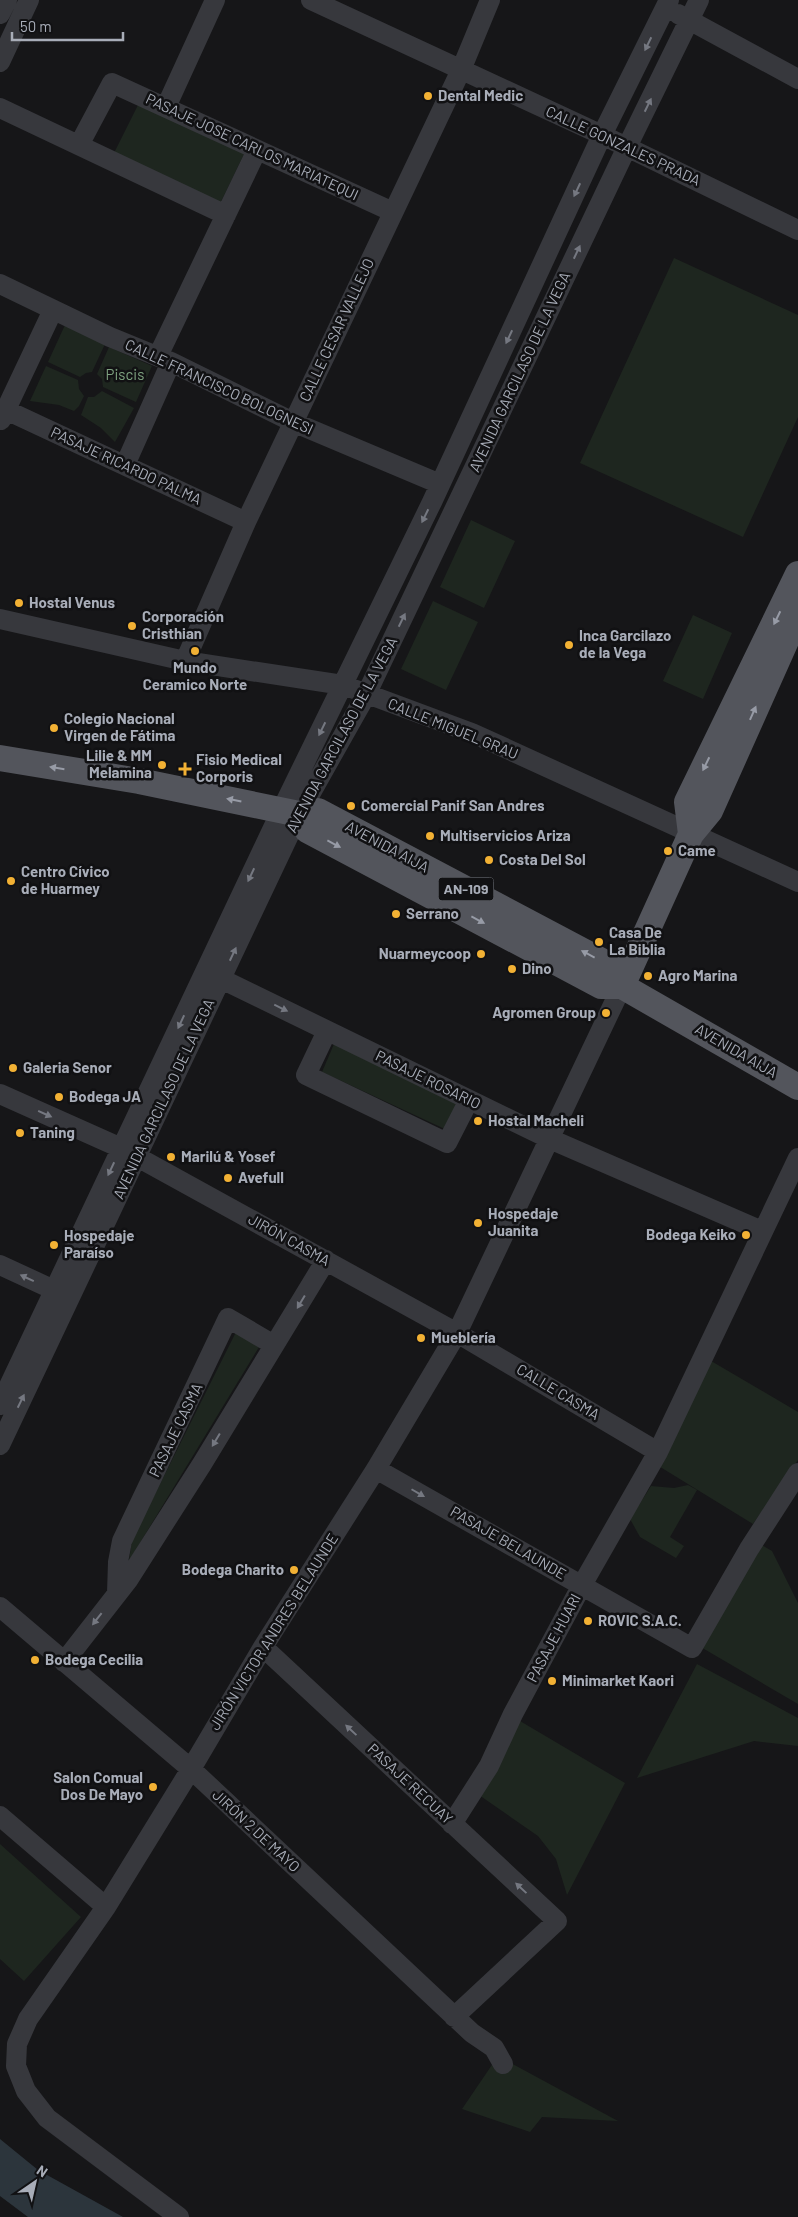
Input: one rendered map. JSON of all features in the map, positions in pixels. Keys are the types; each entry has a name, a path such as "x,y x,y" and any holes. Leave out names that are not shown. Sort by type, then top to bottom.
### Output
{"main road":[{"path":"691,834 687,802 798,574"},
{"path":"622,986 691,834 710,811 798,614"},
{"name":"AVENIDA AIJA","path":"0,758 139,781 290,811 318,811 611,966 622,986 798,1087"}],"street":[{"path":"0,14 7,0"},
{"path":"0,62 29,0"},
{"path":"166,107 214,0"},
{"name":"CALLE GONZALES PRADA","path":"311,0 602,135 798,230"},
{"name":"CALLE CESAR VALLEJO","path":"185,661 246,522 461,70 490,0"},
{"name":"AVENIDA GARCILASO DE LA VEGA","path":"290,811 366,695 699,0"},
{"path":"668,4 689,20 798,79"},
{"name":"AVENIDA GARCILASO DE LA VEGA","path":"0,1445 129,1152 290,811 343,685 440,484 602,135 668,4"},
{"name":"PASAJE JOSE CARLOS MARIATEQUI","path":"79,145 112,83 393,212"},
{"path":"0,108 226,215"},
{"path":"125,465 164,359 226,215 257,150"},
{"name":"CALLE FRANCISCO BOLOGNESI","path":"0,284 110,337 164,359 293,422 440,484"},
{"path":"3,416 53,310"},
{"name":"PASAJE RICARDO PALMA","path":"3,416 125,465 246,522"},
{"name":"CALLE MIGUEL GRAU","path":"0,619 185,661 343,685 472,733 798,882"},
{"name":"PASAJE ROSARIO","path":"213,975 550,1139 762,1231"},
{"name":"JIRÓN VICTOR ANDRES BELAUNDE","path":"179,2217 47,2118 26,2091 16,2066 17,2044 28,2019 106,1907 191,1770 263,1647 376,1469 457,1333 622,986"},
{"path":"328,1031 306,1074 315,1079 447,1143 470,1100"},
{"name":"JIRÓN CASMA","path":"0,1094 129,1152 457,1333"},
{"name":"AVENIDA GARCILASO DE LA VEGA","path":"0,1405 54,1290 129,1152"},
{"name":"PASAJE HUARI","path":"452,1824 489,1766 513,1714 582,1586 658,1452 798,1158"},
{"path":"64,1662 128,1580 202,1464 326,1260"},
{"path":"0,1265 54,1290"},
{"name":"PASAJE CASMA","path":"117,1593 118,1562 122,1541 228,1318 274,1345"},
{"name":"CALLE CASMA","path":"457,1333 658,1452"},
{"name":"PASAJE BELAUNDE","path":"376,1469 692,1648 744,1557 798,1473"},
{"name":"JIRÓN 2 DE MAYO","path":"0,1608 191,1770 454,2017 472,2033 494,2048 503,2064"},
{"name":"PASAJE RECUAY","path":"263,1647 556,1921 454,2017"},
{"path":"0,1816 106,1907"}],"green space":[{"path":"139,103 245,152 220,204 114,153"},
{"path":"674,258 798,315 798,417 743,537 580,463"},
{"name":"Piscis","path":"65,325 105,344 92,372 80,377 48,362"},
{"name":"Piscis","path":"109,347 152,366 136,402 103,387 102,379 97,374"},
{"name":"Piscis","path":"46,366 78,380 79,389 84,396 74,411 59,405 30,401"},
{"name":"Piscis","path":"102,391 134,408 115,442 101,428 81,415 88,397 94,397"},
{"path":"471,520 515,541 484,608 440,587"},
{"path":"433,601 478,622 446,690 401,669"},
{"path":"693,615 732,633 703,699 663,681"},
{"path":"334,1044 457,1104 447,1130 322,1072"},
{"path":"236,1332 259,1347 129,1561 132,1540"},
{"path":"706,1358 798,1412 798,1460 753,1524 657,1465"},
{"path":"688,1485 697,1490 670,1537 684,1546 676,1558 640,1537 630,1519 651,1486 674,1488"},
{"path":"760,1544 772,1551 798,1603 798,1704 699,1646"},
{"path":"697,1664 798,1718 798,1746 754,1741 637,1778"},
{"path":"520,1721 625,1783 567,1895 556,1859 538,1836 479,1795"},
{"path":"0,1844 81,1917 24,1981 0,1959"},
{"path":"498,2056 618,2121 542,2117 530,2132 462,2109"}],"shaded area":[{"path":"0,2139 38,2170 123,2217 28,2217 0,2196"}],"place":[{"name":"Dental Medic","path":"428,96"},
{"name":"Hostal Venus","path":"19,603"},
{"name":"Corporación Cristhian","path":"132,626"},
{"name":"Inca Garcilazo de la Vega","path":"569,645"},
{"name":"Mundo Ceramico Norte","path":"195,651"},
{"name":"Colegio Nacional Virgen de Fátima","path":"54,728"},
{"name":"Lilie & MM Melamina","path":"162,765"},
{"name":"Fisio Medical Corporis","path":"185,769"},
{"name":"Comercial Panif San Andres","path":"351,806"},
{"name":"Multiservicios Ariza","path":"430,836"},
{"name":"Came","path":"668,851"},
{"name":"Costa Del Sol","path":"489,860"},
{"name":"Centro Cívico de Huarmey","path":"11,881"},
{"name":"Serrano","path":"396,914"},
{"name":"Casa De La Biblia","path":"599,942"},
{"name":"Nuarmeycoop","path":"481,954"},
{"name":"Dino","path":"512,969"},
{"name":"Agro Marina","path":"648,976"},
{"name":"Agromen Group","path":"606,1013"},
{"name":"Galeria Senor","path":"13,1068"},
{"name":"Bodega JA","path":"59,1097"},
{"name":"Hostal Macheli","path":"478,1121"},
{"name":"Taning","path":"20,1133"},
{"name":"Marilú & Yosef","path":"171,1157"},
{"name":"Avefull","path":"228,1178"},
{"name":"Hospedaje Juanita","path":"478,1223"},
{"name":"Bodega Keiko","path":"746,1235"},
{"name":"Hospedaje Paraíso","path":"54,1245"},
{"name":"Mueblería","path":"421,1338"},
{"name":"Bodega Charito","path":"294,1570"},
{"name":"ROVIC S.A.C.","path":"588,1621"},
{"name":"Bodega Cecilia","path":"35,1660"},
{"name":"Minimarket Kaori","path":"552,1681"},
{"name":"Salon Comual Dos De Mayo","path":"153,1787"}]}
